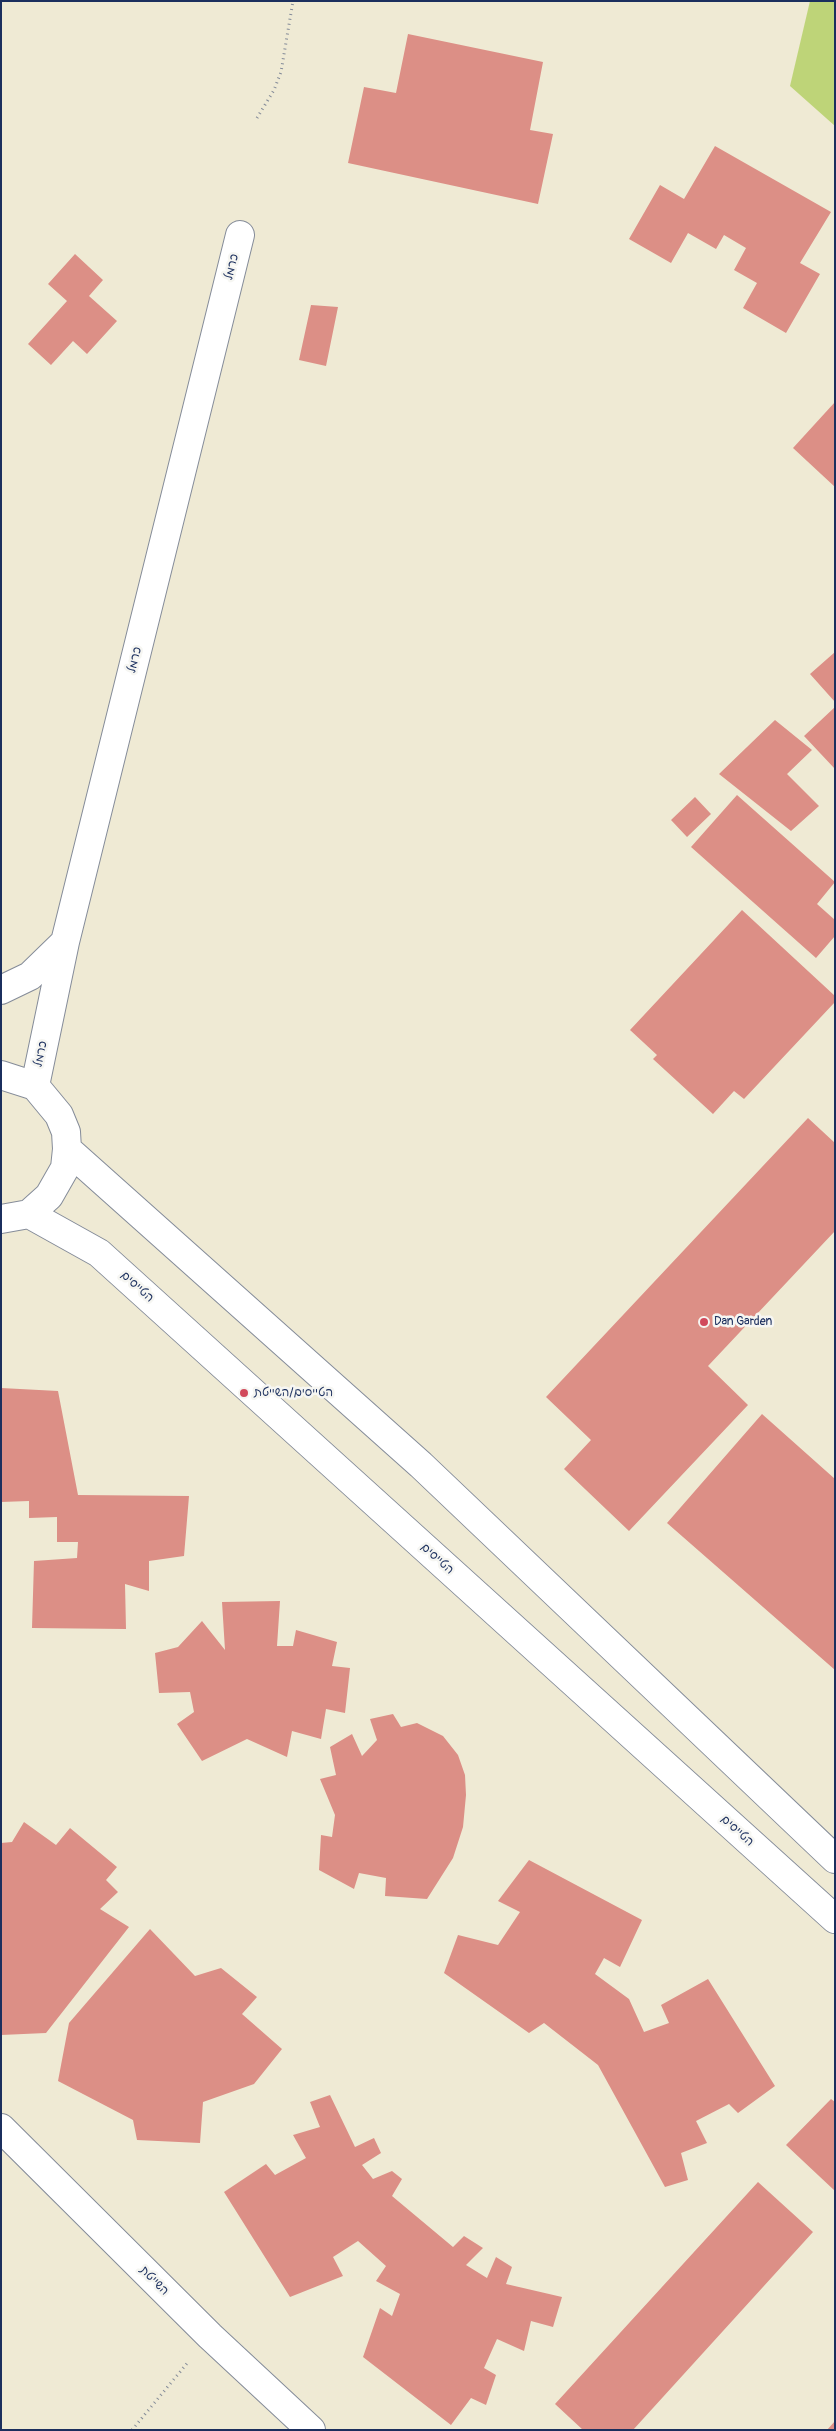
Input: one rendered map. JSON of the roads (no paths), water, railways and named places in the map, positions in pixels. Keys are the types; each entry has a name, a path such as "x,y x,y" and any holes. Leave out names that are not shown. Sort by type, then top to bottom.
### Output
{"street":[{"name":"כרמל","path":"34,1086 65,942 240,235"},
{"path":"1,990 30,976 65,942"},
{"path":"1,1074 34,1086 59,1115 66,1132 67,1149 65,1168 49,1196 29,1214 1,1219"},
{"path":"67,1149 421,1464 835,1859"},
{"name":"הטייסים","path":"29,1214 99,1253 835,1919"},
{"name":"השייטת","path":"1,2128 210,2336 311,2430"}],"place":[{"name":"Dan Garden","path":"704,1322"},
{"name":"הטייסים/השייטת","path":"244,1393"}]}
